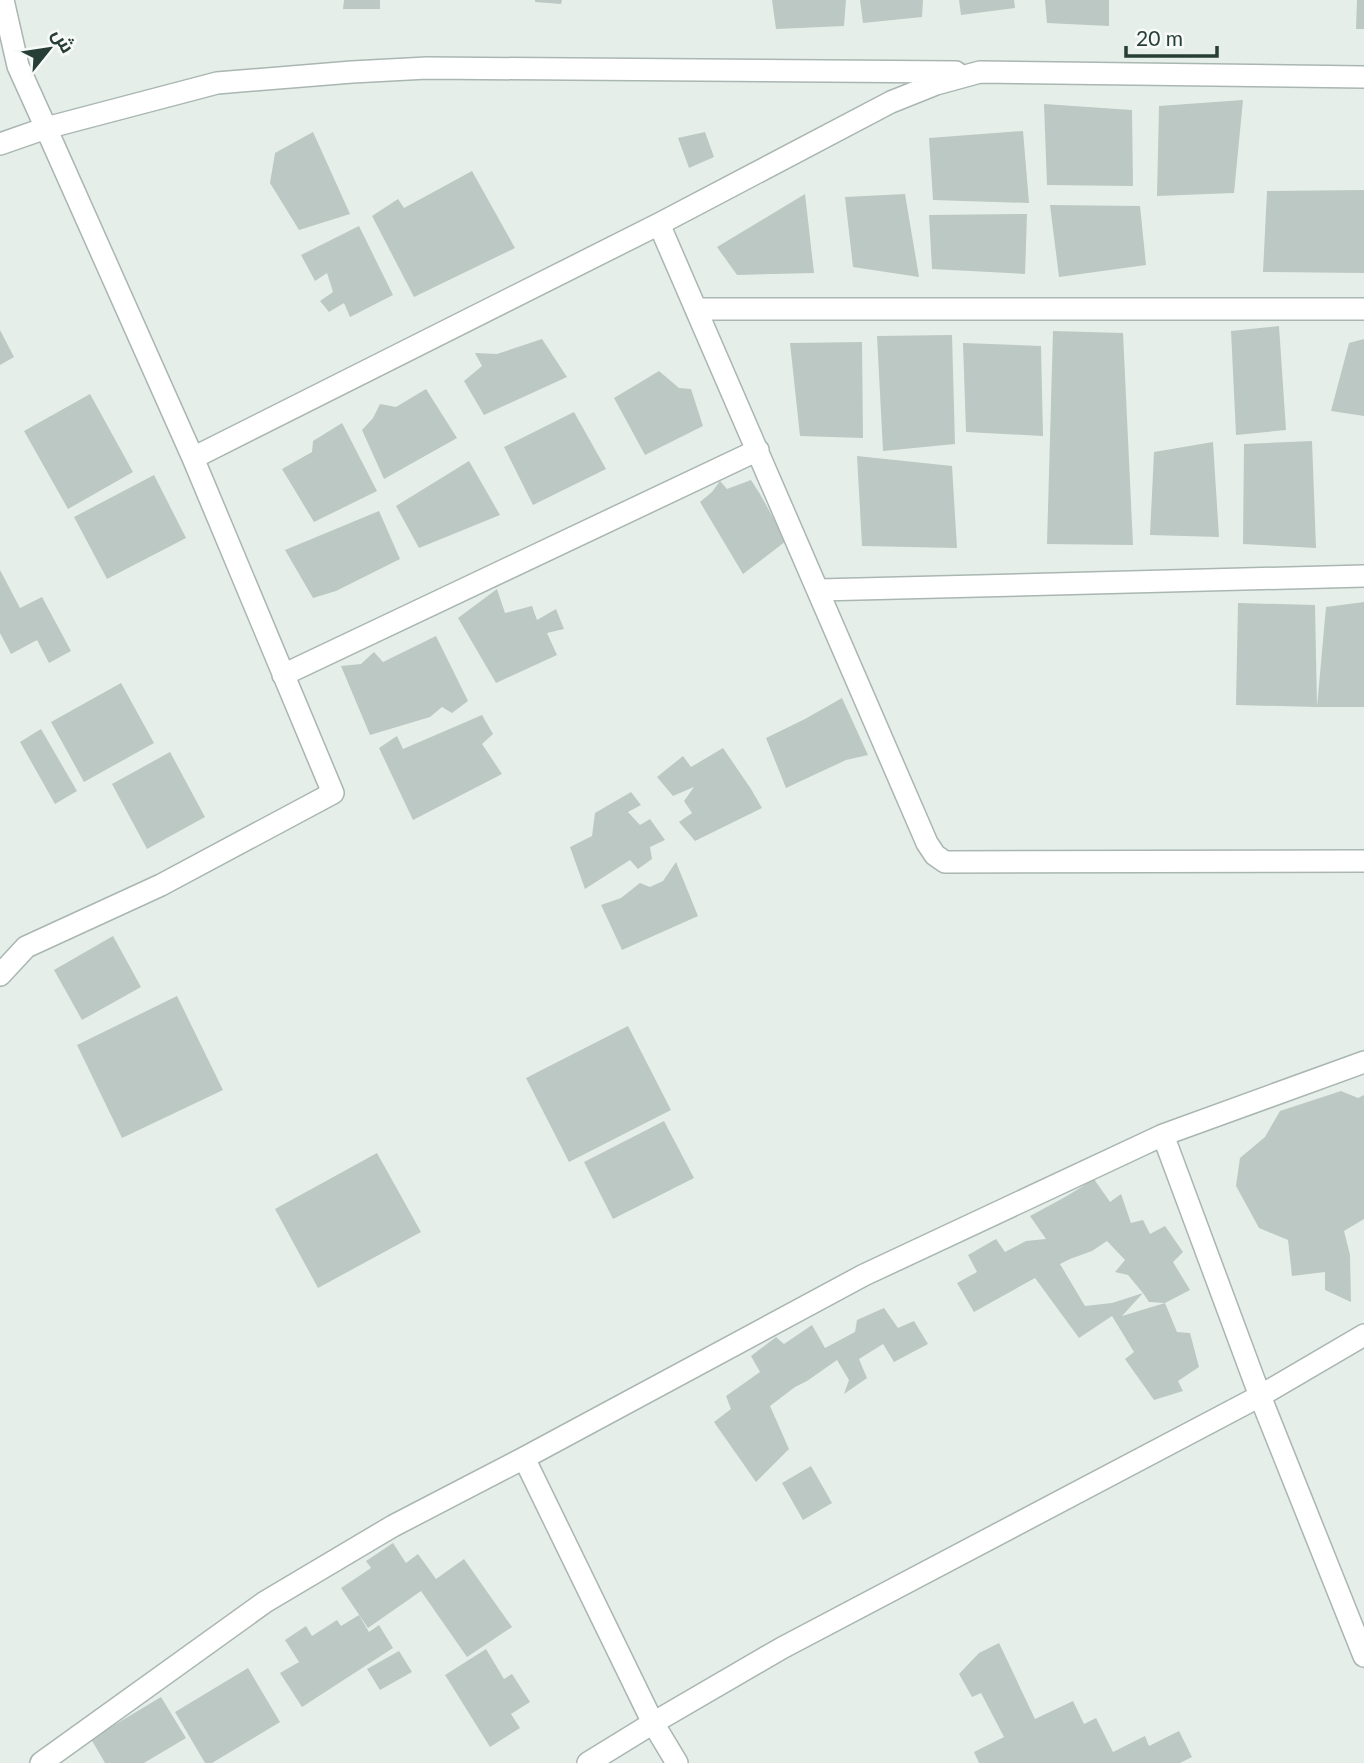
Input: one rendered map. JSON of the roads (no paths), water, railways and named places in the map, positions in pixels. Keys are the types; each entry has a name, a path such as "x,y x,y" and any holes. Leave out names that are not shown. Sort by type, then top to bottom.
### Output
{"street":[{"path":"0,975 26,947 161,885 333,793 193,458 18,66 3,0"},
{"path":"0,144 46,128 217,83 427,68 1364,77"},
{"path":"193,458 659,223 891,102 936,84 980,72"},
{"path":"659,223 927,843 935,855 945,862 1364,861"},
{"path":"697,309 1364,309"},
{"path":"284,675 758,450"},
{"path":"818,590 1364,576"},
{"path":"41,1763 265,1602 393,1526 864,1275 1163,1135 1364,1062"},
{"path":"1163,1135 1260,1396 1364,1656"},
{"path":"588,1763 782,1648 1260,1396 1364,1335"},
{"path":"524,1458 653,1723 677,1763"}]}
